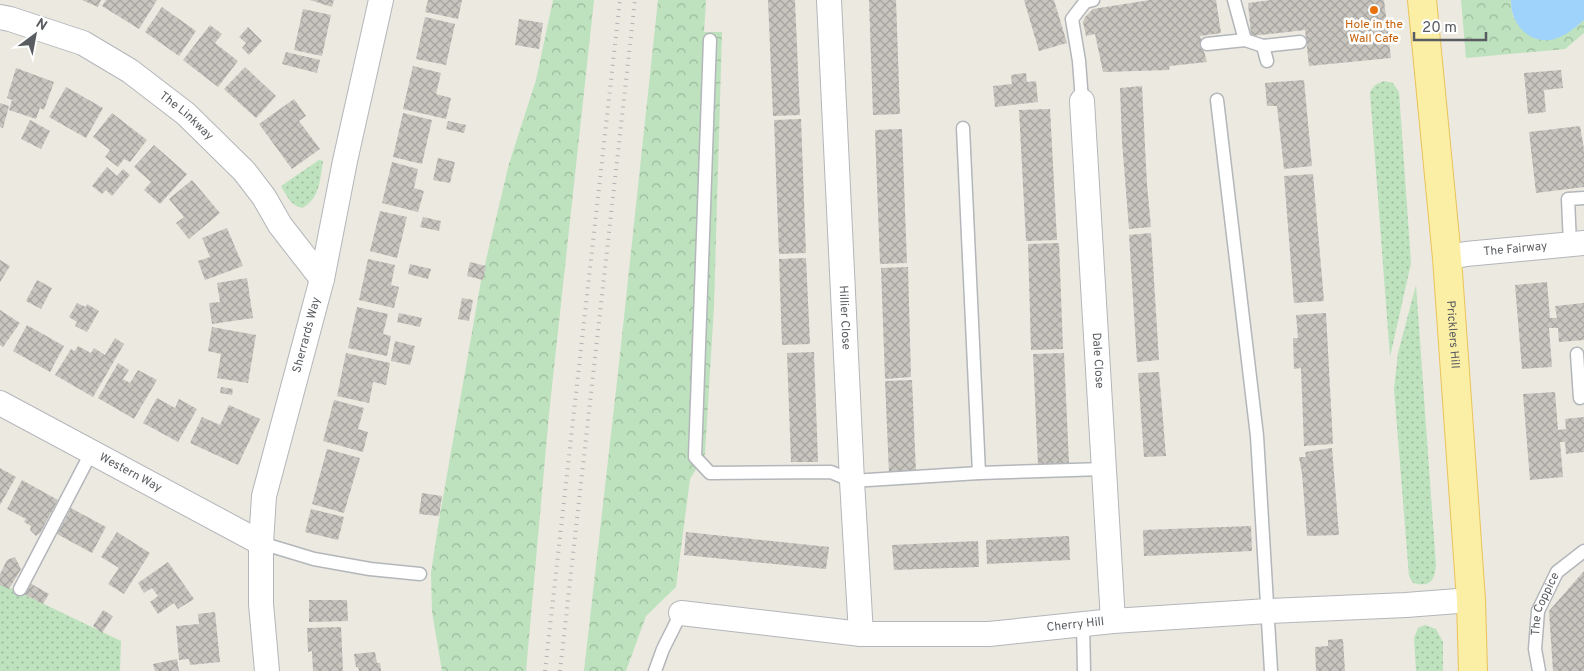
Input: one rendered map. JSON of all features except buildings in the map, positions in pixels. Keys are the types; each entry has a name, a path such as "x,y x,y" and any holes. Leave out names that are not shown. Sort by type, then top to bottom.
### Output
{"main road":[{"name":"Pricklers Hill","path":"1422,0 1447,258 1471,600 1473,671"}],"street":[{"name":"Sherrards Way","path":"267,671 261,604 260,544 264,496 322,279 345,160 381,0"},
{"name":"Hillier Close","path":"829,0 861,634"},
{"name":"The Linkway","path":"0,18 10,19 82,43 130,71 186,114 244,170 264,197 280,225 322,279"},
{"name":"Dale Close","path":"1082,101 1113,621"},
{"name":"The Fairway","path":"1447,258 1466,254 1577,243"},
{"name":"Western Way","path":"0,403 260,544"},
{"name":"Cherry Hill","path":"681,613 861,634 989,634 1113,621 1268,611 1406,606 1471,600"}],"lane":[{"path":"1082,101 1079,61 1072,19 1085,2 1093,0"},
{"path":"1234,0 1245,40"},
{"path":"710,40 695,457 710,474 831,472 852,481 1104,468"},
{"path":"1207,44 1245,40 1263,46 1300,42"},
{"path":"1263,46 1267,61"},
{"path":"1217,100 1257,436 1270,671"},
{"path":"963,128 979,473"},
{"path":"1577,243 1568,199 1584,198"},
{"path":"1577,354 1581,374 1580,398"},
{"path":"20,589 91,453"},
{"path":"260,544 314,559 370,569 420,574"},
{"name":"The Coppice","path":"1539,671 1535,649 1538,611 1557,572 1584,551"},
{"path":"655,671 663,649 681,613"},
{"path":"1083,624 1084,671"}],"green space":[{"path":"553,0 594,0 549,414 526,671 442,671 432,612 431,573 438,526 481,281 509,164 536,80"},
{"path":"658,0 706,0 704,32 722,32 714,306 705,454 690,479 676,587 646,616 626,671 584,671 619,364"},
{"path":"1461,0 1511,0 1513,17 1574,28 1584,20 1584,33 1565,49 1466,58"},
{"path":"1384,81 1393,83 1399,92 1411,263 1390,357 1370,92 1375,85"},
{"path":"319,160 323,161 316,194 302,208 294,205 281,186"},
{"path":"1416,285 1436,566 1434,576 1427,584 1413,583 1409,576 1394,389 1398,353"},
{"path":"0,583 121,641 120,671 0,671"},
{"path":"1425,625 1436,629 1443,642 1443,671 1416,671 1414,638 1418,628"}],"water":[{"path":"1511,0 1584,0 1584,20 1555,39 1542,40 1534,38 1521,29 1517,23 1513,16"}],"railway":[{"path":"545,671 620,0"},
{"path":"560,671 635,0"}],"place":[{"name":"Hole in the Wall Cafe","path":"1374,10"}]}
